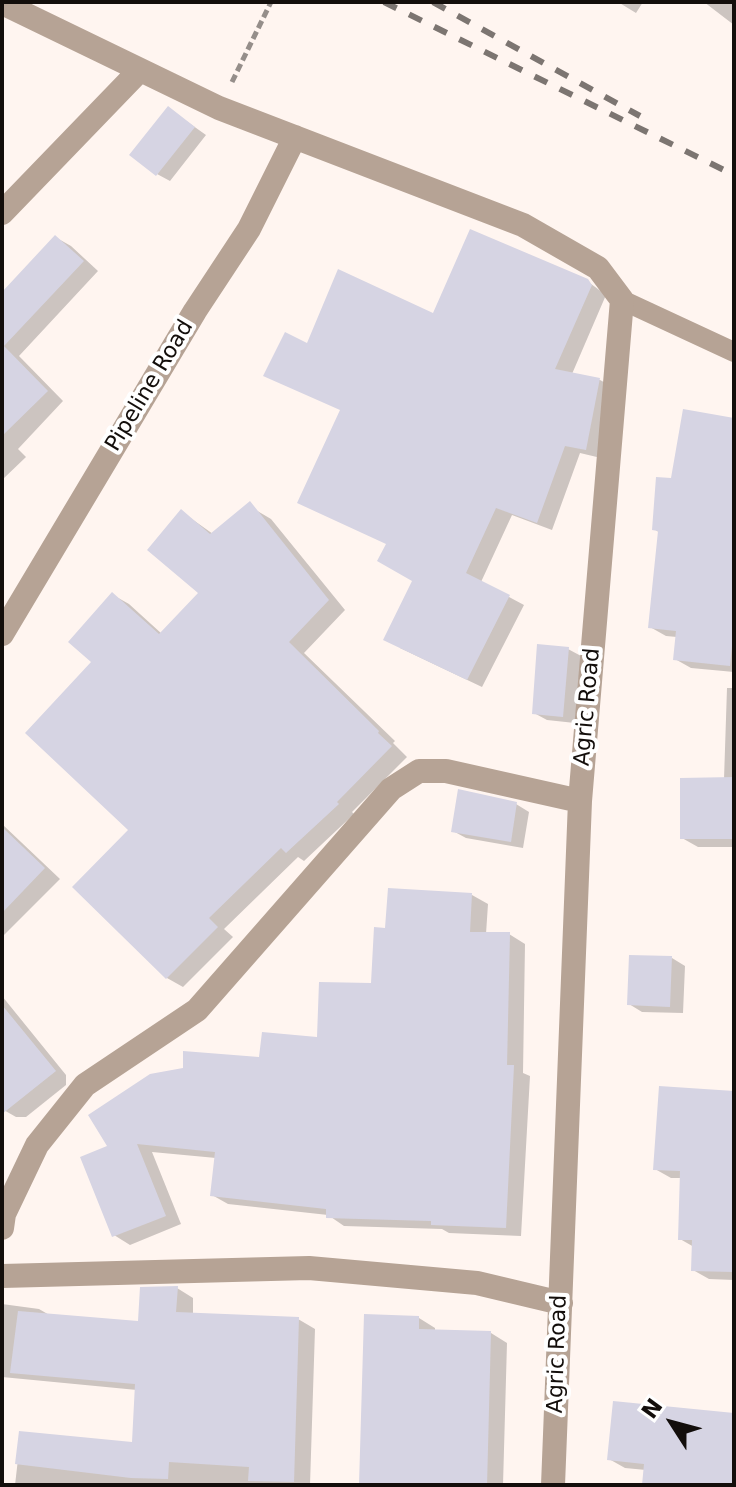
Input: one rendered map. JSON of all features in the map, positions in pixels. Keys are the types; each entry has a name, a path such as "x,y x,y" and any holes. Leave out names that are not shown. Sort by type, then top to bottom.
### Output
{"street":[{"path":"2,3 219,108 523,225 598,268 622,300"},
{"path":"2,213 140,70"},
{"name":"Pipeline Road","path":"2,634 195,311 249,229 295,137"},
{"name":"Agric Road","path":"553,1485 580,801 622,300"},
{"path":"2,1228 4,1214 37,1145 85,1085 197,1010 391,789 419,771 446,771 580,801"},
{"path":"2,1276 309,1268 477,1283 561,1303"}],"lane":[{"path":"622,300 734,352"}],"path":[{"path":"219,108 271,2"}],"building":[{"path":"168,106 195,127 156,176 129,155"},
{"path":"470,229 588,279 592,285 555,369 600,378 586,450 565,446 537,523 496,508 466,573 510,595 467,680 383,640 412,581 377,561 386,544 297,503 340,410 263,376 285,332 307,343 338,269 433,313"},
{"path":"55,235 84,261 4,346 48,391 2,436 2,292"},
{"path":"683,409 734,418 734,625 730,666 673,660 676,631 648,628 658,531 652,530 656,477 671,478"},
{"path":"250,501 329,600 289,642 392,746 337,802 339,804 286,853 281,848 209,918 218,927 166,979 72,887 128,830 25,733 91,662 68,642 112,592 159,634 198,593 147,550 181,509 210,534"},
{"path":"537,644 569,647 563,717 532,714"},
{"path":"734,777 734,839 680,839 680,778"},
{"path":"458,789 517,802 511,842 451,832"},
{"path":"2,827 45,868 2,913"},
{"path":"388,888 472,893 470,932 510,932 507,1065 514,1065 506,1228 431,1225 431,1221 326,1218 326,1209 210,1196 215,1152 137,1144 166,1216 112,1237 80,1157 107,1146 88,1115 150,1074 183,1068 183,1051 259,1057 262,1032 317,1037 319,982 371,983 374,927 385,928"},
{"path":"629,955 672,956 670,1007 627,1005"},
{"path":"2,1005 56,1071 2,1114"},
{"path":"659,1086 734,1091 734,1272 691,1271 692,1240 678,1240 680,1171 653,1170"},
{"path":"178,1286 176,1312 299,1317 294,1482 248,1481 249,1467 169,1462 168,1479 131,1478 15,1464 19,1431 132,1442 135,1384 10,1373 18,1311 138,1321 140,1287"},
{"path":"364,1314 419,1316 419,1329 491,1331 487,1485 359,1485"},
{"path":"613,1401 734,1413 734,1485 642,1485 644,1464 607,1460"}],"railway":[{"path":"384,2 734,175"},
{"path":"433,2 640,116"}]}
